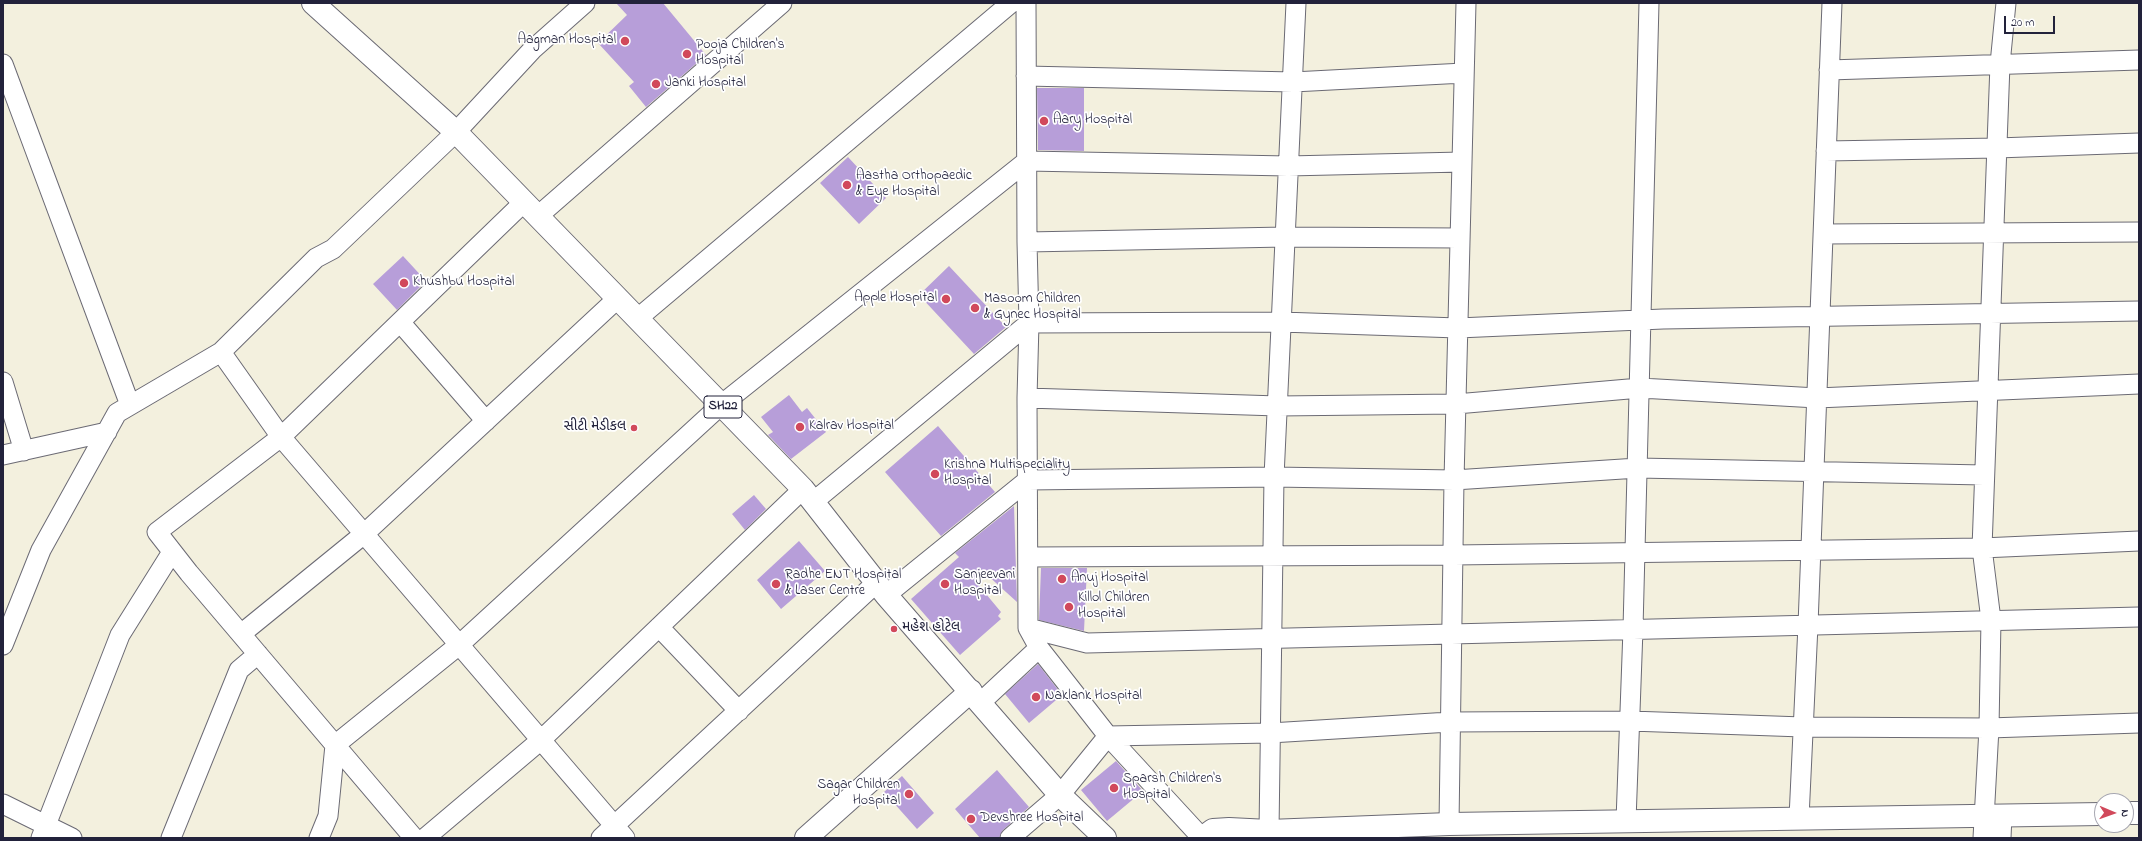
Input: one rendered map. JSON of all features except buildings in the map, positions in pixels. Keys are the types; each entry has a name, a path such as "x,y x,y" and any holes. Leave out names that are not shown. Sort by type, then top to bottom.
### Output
{"street":[{"name":"SH22","path":"313,3 456,132 808,496 881,589 1060,795 1105,838"},
{"path":"3,645 41,550 117,413 221,352 316,258 333,249 456,132 532,50 585,3"},
{"path":"414,838 172,552 157,532 281,437 400,322 531,209 782,3"},
{"path":"637,319 1012,3"},
{"path":"1026,3 1027,242 1030,323 1027,398 1029,557 1028,628 1040,648 1108,736 1202,838 1214,830 1269,831 1449,824 2094,814"},
{"path":"1269,831 1274,477 1296,3"},
{"path":"1449,824 1454,480 1466,3"},
{"path":"1626,821 1638,468 1649,3"},
{"path":"1798,818 1808,625 1832,3"},
{"path":"2001,838 1993,816 1989,728 1991,620 1982,548 2000,64 2006,3"},
{"path":"1829,70 2139,60"},
{"path":"3,64 130,405"},
{"path":"1026,76 1292,82 1464,73"},
{"path":"1826,151 1997,148 2139,143"},
{"path":"319,838 328,816 335,745 459,644 720,405 1027,161 1288,166 1462,162"},
{"path":"1823,234 2139,232"},
{"path":"1027,242 1285,237 1460,238"},
{"path":"241,634 364,534 618,298"},
{"path":"425,838 541,740 659,627 808,496 1030,323 1281,322 1458,328 1642,320 2139,311"},
{"path":"400,322 486,421"},
{"path":"221,352 281,437 541,740 614,834 739,711 881,589 1028,480 1274,477 1454,480 1638,468 1984,475"},
{"path":"3,382 24,451"},
{"path":"1027,398 1278,406 1456,404 1640,388 1817,398 2139,384"},
{"path":"3,455 106,432"},
{"path":"1029,557 1453,555 1811,549 1982,548 2139,540"},
{"path":"43,831 120,635 172,552"},
{"path":"1028,628 1087,643 2139,617"},
{"path":"659,627 739,711"},
{"path":"806,838 975,697 1040,648"},
{"path":"171,838 239,670 258,654"},
{"path":"1010,838 1060,795 1108,736 1270,733 1450,722 1630,721 1803,727 1989,728 2139,723"},
{"path":"3,804 43,831 57,832 72,838"},
{"path":"1984,838 1993,816"}],"place":[{"name":"Aagman Hospital","path":"625,41"},
{"name":"Pooja Children's Hospital","path":"687,54"},
{"name":"Janki Hospital","path":"656,84"},
{"name":"Aary Hospital","path":"1044,121"},
{"name":"Aastha Orthopaedic & Eye Hospital","path":"847,185"},
{"name":"Khushbu Hospital","path":"404,283"},
{"name":"Apple Hospital","path":"946,299"},
{"name":"Masoom Children & Gynec Hospital","path":"975,308"},
{"name":"Kalrav Hospital","path":"800,427"},
{"name":"સીટી મેડીકલ","path":"634,428"},
{"name":"Krishna Multispeciality Hospital","path":"935,474"},
{"name":"Anuj Hospital","path":"1062,579"},
{"name":"Radhe ENT Hospital & Laser Centre","path":"776,584"},
{"name":"Sanjeevani Hospital","path":"945,584"},
{"name":"Killol Children Hospital","path":"1069,607"},
{"name":"મહેશ હોટેલ","path":"894,629"},
{"name":"Naklank Hospital","path":"1036,697"},
{"name":"Sparsh Children's Hospital","path":"1114,788"},
{"name":"Sagar Children Hospital","path":"909,794"},
{"name":"Devshree Hospital","path":"971,819"}]}
